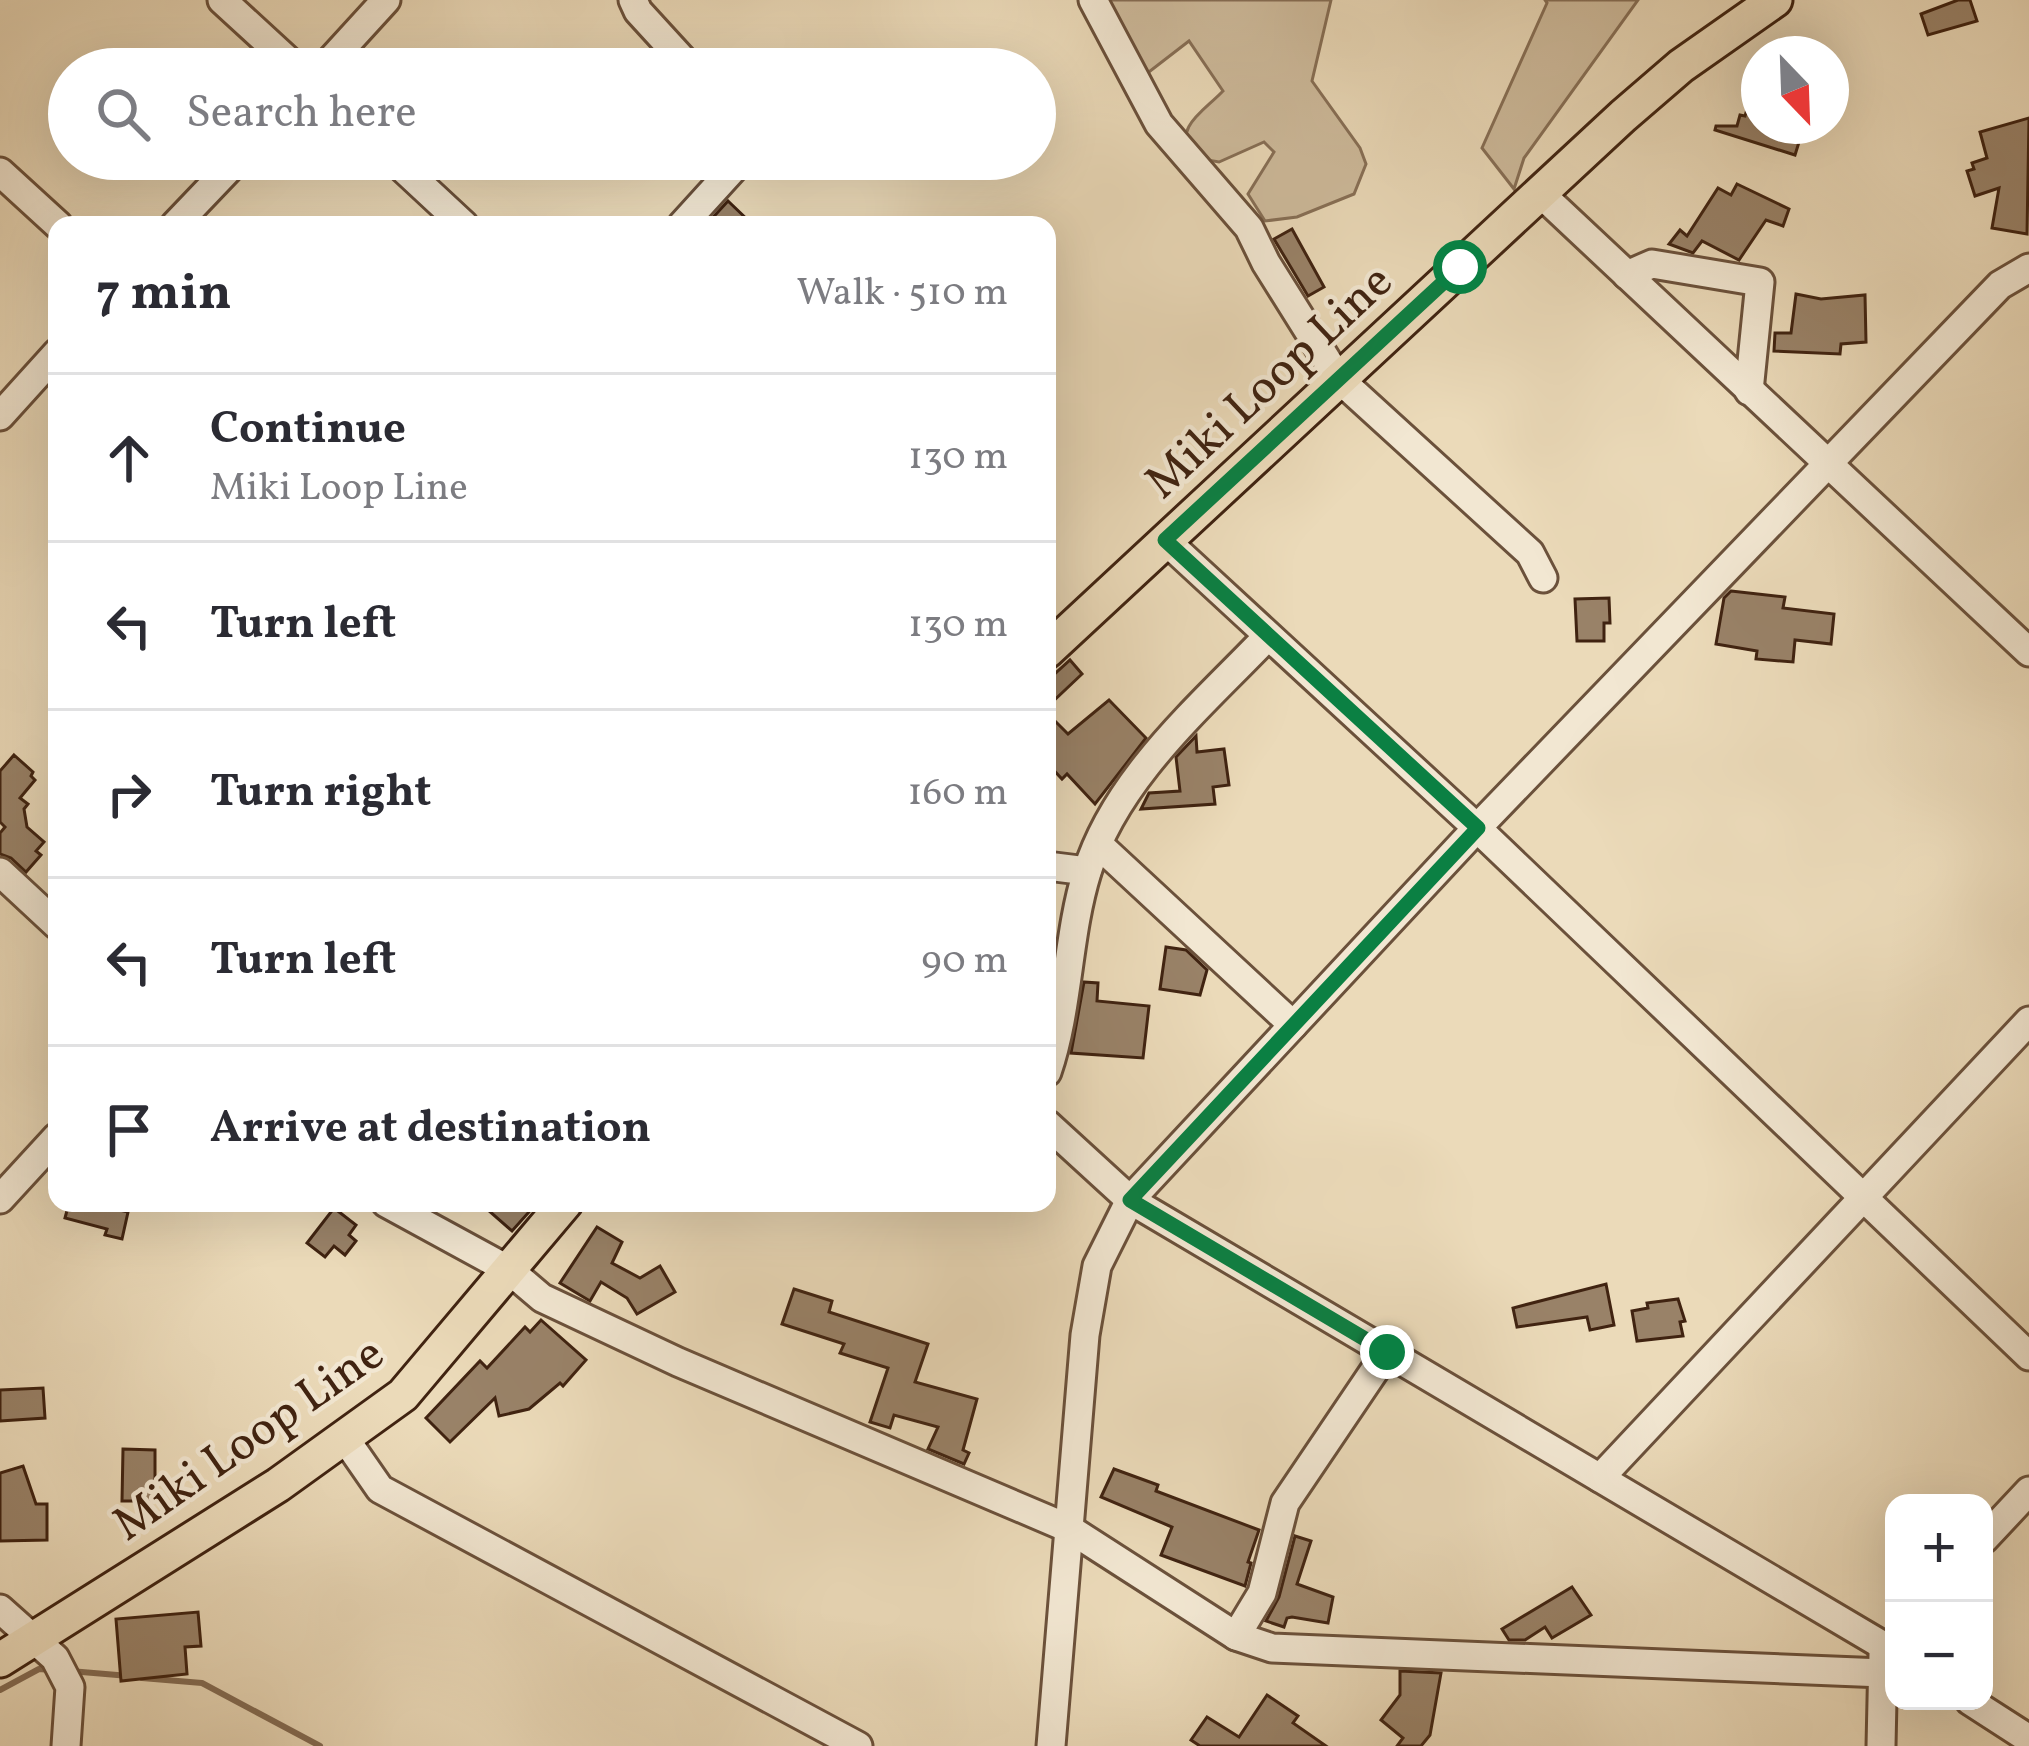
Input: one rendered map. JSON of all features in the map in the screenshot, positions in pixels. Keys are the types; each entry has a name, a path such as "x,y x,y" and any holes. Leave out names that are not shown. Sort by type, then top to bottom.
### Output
{"main road":[{"name":"Miki Loop Line","path":"1056,643 1681,66 1775,0"},
{"name":"Miki Loop Line","path":"0,1660 346,1440 404,1394 557,1212"}],"street":[{"path":"222,0 274,48"},
{"path":"342,48 386,0"},
{"path":"633,0 672,48"},
{"path":"1093,0 1159,124 1249,228 1338,378 1530,553 1543,578"},
{"path":"0,172 48,216"},
{"path":"184,216 218,180"},
{"path":"416,180 454,216"},
{"path":"690,216 723,180"},
{"path":"1541,194 2029,652"},
{"path":"1627,275 1652,264 1760,282 1749,392"},
{"path":"1051,1746 1085,1335 1097,1266 1130,1200 1825,464 2000,285 2029,268"},
{"path":"0,416 48,362"},
{"path":"1165,540 1266,638 1478,828 2029,1356"},
{"path":"1056,1030 1093,858 1117,806 1176,733 1266,638"},
{"path":"1056,864 1093,858 1294,1025"},
{"path":"0,872 48,917"},
{"path":"1600,1478 2029,1022"},
{"path":"1056,1132 1130,1200 1885,1649"},
{"path":"0,1199 48,1148"},
{"path":"403,1212 509,1270 542,1298 678,1362 1068,1528 1236,1636 1272,1648 1885,1651"},
{"path":"1236,1636 1262,1593 1286,1503 1387,1352"},
{"path":"346,1440 380,1489 844,1743"},
{"path":"1993,1529 2029,1491"},
{"path":"0,1609 56,1658 70,1687 66,1746"},
{"path":"1881,1746 1885,1698"},
{"path":"1984,1710 2029,1739"}],"shaded area":[{"path":"1103,0 1331,0 1312,81 1360,148 1366,164 1354,194 1297,217 1265,221 1248,194 1274,152 1264,142 1219,162 1190,157 1188,128 1223,91 1189,41 1145,75"},
{"path":"1545,0 1638,0 1524,158 1514,189 1482,148"}],"building":[{"path":"1970,0 1977,21 1928,35 1921,14"},
{"path":"1740,115 1741,138 1715,130 1716,126 1737,126"},
{"path":"2029,118 2027,234 1992,228 1999,188 1975,196 1967,171 1974,169 1972,163 1987,158 1980,132"},
{"path":"1760,144 1798,144 1795,155"},
{"path":"1737,184 1789,209 1783,226 1766,220 1739,260 1702,241 1693,253 1669,244 1680,230 1687,236 1718,188 1731,195"},
{"path":"728,201 744,216 714,216"},
{"path":"1292,229 1324,287 1308,296 1274,239"},
{"path":"1796,294 1821,299 1865,295 1866,342 1841,344 1840,354 1774,351 1775,333 1791,333"},
{"path":"1731,591 1785,597 1783,608 1834,614 1831,644 1795,640 1793,662 1756,659 1757,651 1716,644 1724,598"},
{"path":"1609,598 1610,623 1604,623 1604,641 1577,641 1575,599"},
{"path":"1070,660 1082,674 1056,699 1056,673"},
{"path":"1109,700 1146,738 1095,804 1067,774 1062,779 1056,773 1056,722 1068,734"},
{"path":"1196,736 1197,752 1224,749 1229,785 1213,787 1215,804 1141,809 1149,793 1180,791 1176,757"},
{"path":"14,755 33,772 35,780 20,798 28,804 24,809 27,827 44,842 36,851 41,855 26,872 0,854 0,833 5,827 0,822 0,771"},
{"path":"1166,947 1186,950 1207,970 1200,995 1160,989"},
{"path":"1084,982 1098,983 1097,1001 1149,1006 1143,1058 1071,1053"},
{"path":"67,1212 128,1212 122,1239 105,1235 107,1229 65,1218"},
{"path":"331,1212 339,1212 356,1225 349,1235 356,1241 345,1255 334,1246 325,1257 307,1243"},
{"path":"490,1212 529,1212 512,1231"},
{"path":"597,1227 622,1242 612,1263 640,1278 660,1266 675,1292 637,1314 627,1298 601,1282 590,1301 560,1283"},
{"path":"1606,1284 1614,1325 1590,1330 1587,1317 1517,1327 1513,1308"},
{"path":"794,1289 832,1301 829,1312 928,1344 915,1382 977,1399 963,1450 969,1453 964,1464 928,1449 938,1427 894,1415 890,1428 870,1422 888,1368 840,1353 844,1344 782,1324"},
{"path":"1678,1299 1685,1321 1680,1322 1683,1336 1637,1341 1632,1311 1648,1308 1647,1303"},
{"path":"541,1320 586,1360 563,1386 560,1383 529,1409 499,1416 495,1398 450,1442 426,1418 480,1361 487,1368 525,1327 530,1332"},
{"path":"43,1388 45,1418 0,1421 0,1390"},
{"path":"123,1449 155,1450 155,1501 122,1501"},
{"path":"23,1466 36,1504 47,1504 47,1540 0,1541 0,1473"},
{"path":"1114,1469 1158,1485 1156,1491 1259,1530 1245,1586 1161,1555 1172,1527 1101,1497"},
{"path":"1295,1536 1311,1541 1297,1584 1333,1597 1328,1623 1292,1617 1284,1627 1266,1621 1279,1597"},
{"path":"1572,1587 1591,1615 1552,1638 1545,1627 1525,1640 1509,1640 1502,1629"},
{"path":"198,1612 201,1646 185,1647 187,1674 121,1681 116,1619"},
{"path":"1400,1671 1441,1673 1430,1735 1421,1746 1397,1746 1403,1738 1381,1720 1400,1695"},
{"path":"1267,1695 1298,1716 1293,1723 1326,1746 1200,1746 1191,1740 1207,1717 1239,1737"}],"waterway":[{"path":"0,1690 39,1669 51,1670"},
{"path":"70,1671 129,1676"},
{"path":"142,1678 202,1683 320,1746"}],"route":[{"path":"1387,1352 1130,1200 1478,828 1266,638 1165,540 1460,267"}]}
